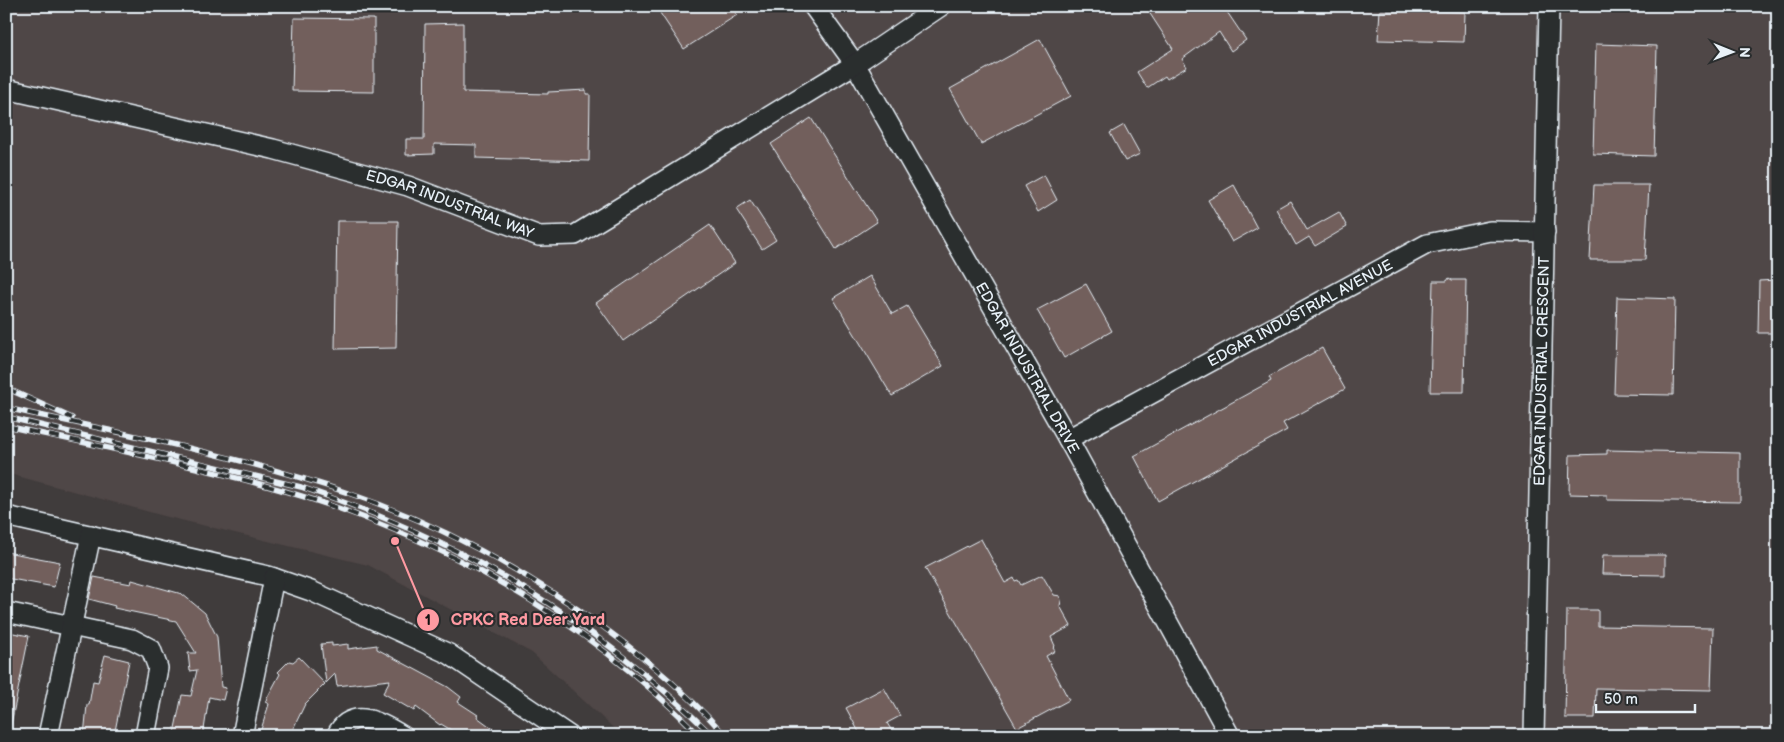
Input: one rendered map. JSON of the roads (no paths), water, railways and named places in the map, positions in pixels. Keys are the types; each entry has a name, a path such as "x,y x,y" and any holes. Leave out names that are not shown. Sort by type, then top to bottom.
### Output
{"street":[{"name":"EDGAR INDUSTRIAL DRIVE","path":"813,6 855,64 1068,440 1230,736"},
{"name":"EDGAR INDUSTRIAL WAY","path":"6,89 273,149 408,186 540,236 575,235 855,64 941,6"},
{"name":"EDGAR INDUSTRIAL CRESCENT","path":"1534,736 1548,6"},
{"name":"EDGAR INDUSTRIAL AVENUE","path":"1068,440 1427,244 1490,231 1545,232"},
{"path":"6,516 274,578 311,591 450,654 570,736"},
{"path":"48,736 91,535"},
{"path":"242,736 274,578"},
{"path":"6,612 132,639 151,649 158,668 145,736"},
{"path":"336,736 348,722 364,718 377,721 403,736"}],"railway":[{"path":"6,388 72,418"},
{"path":"6,408 221,456 306,479 399,512 450,535 552,592 600,625 646,660 688,697 726,736"},
{"path":"6,417 301,487 360,508 416,532 470,558 522,587 572,619 620,654 667,693 713,736"},
{"path":"6,426 163,460 256,483 318,501 378,523 438,550 495,580 551,613 604,651 654,692 700,736"}],"place":[{"name":"CPKC Red Deer Yard","path":"395,541"}]}
